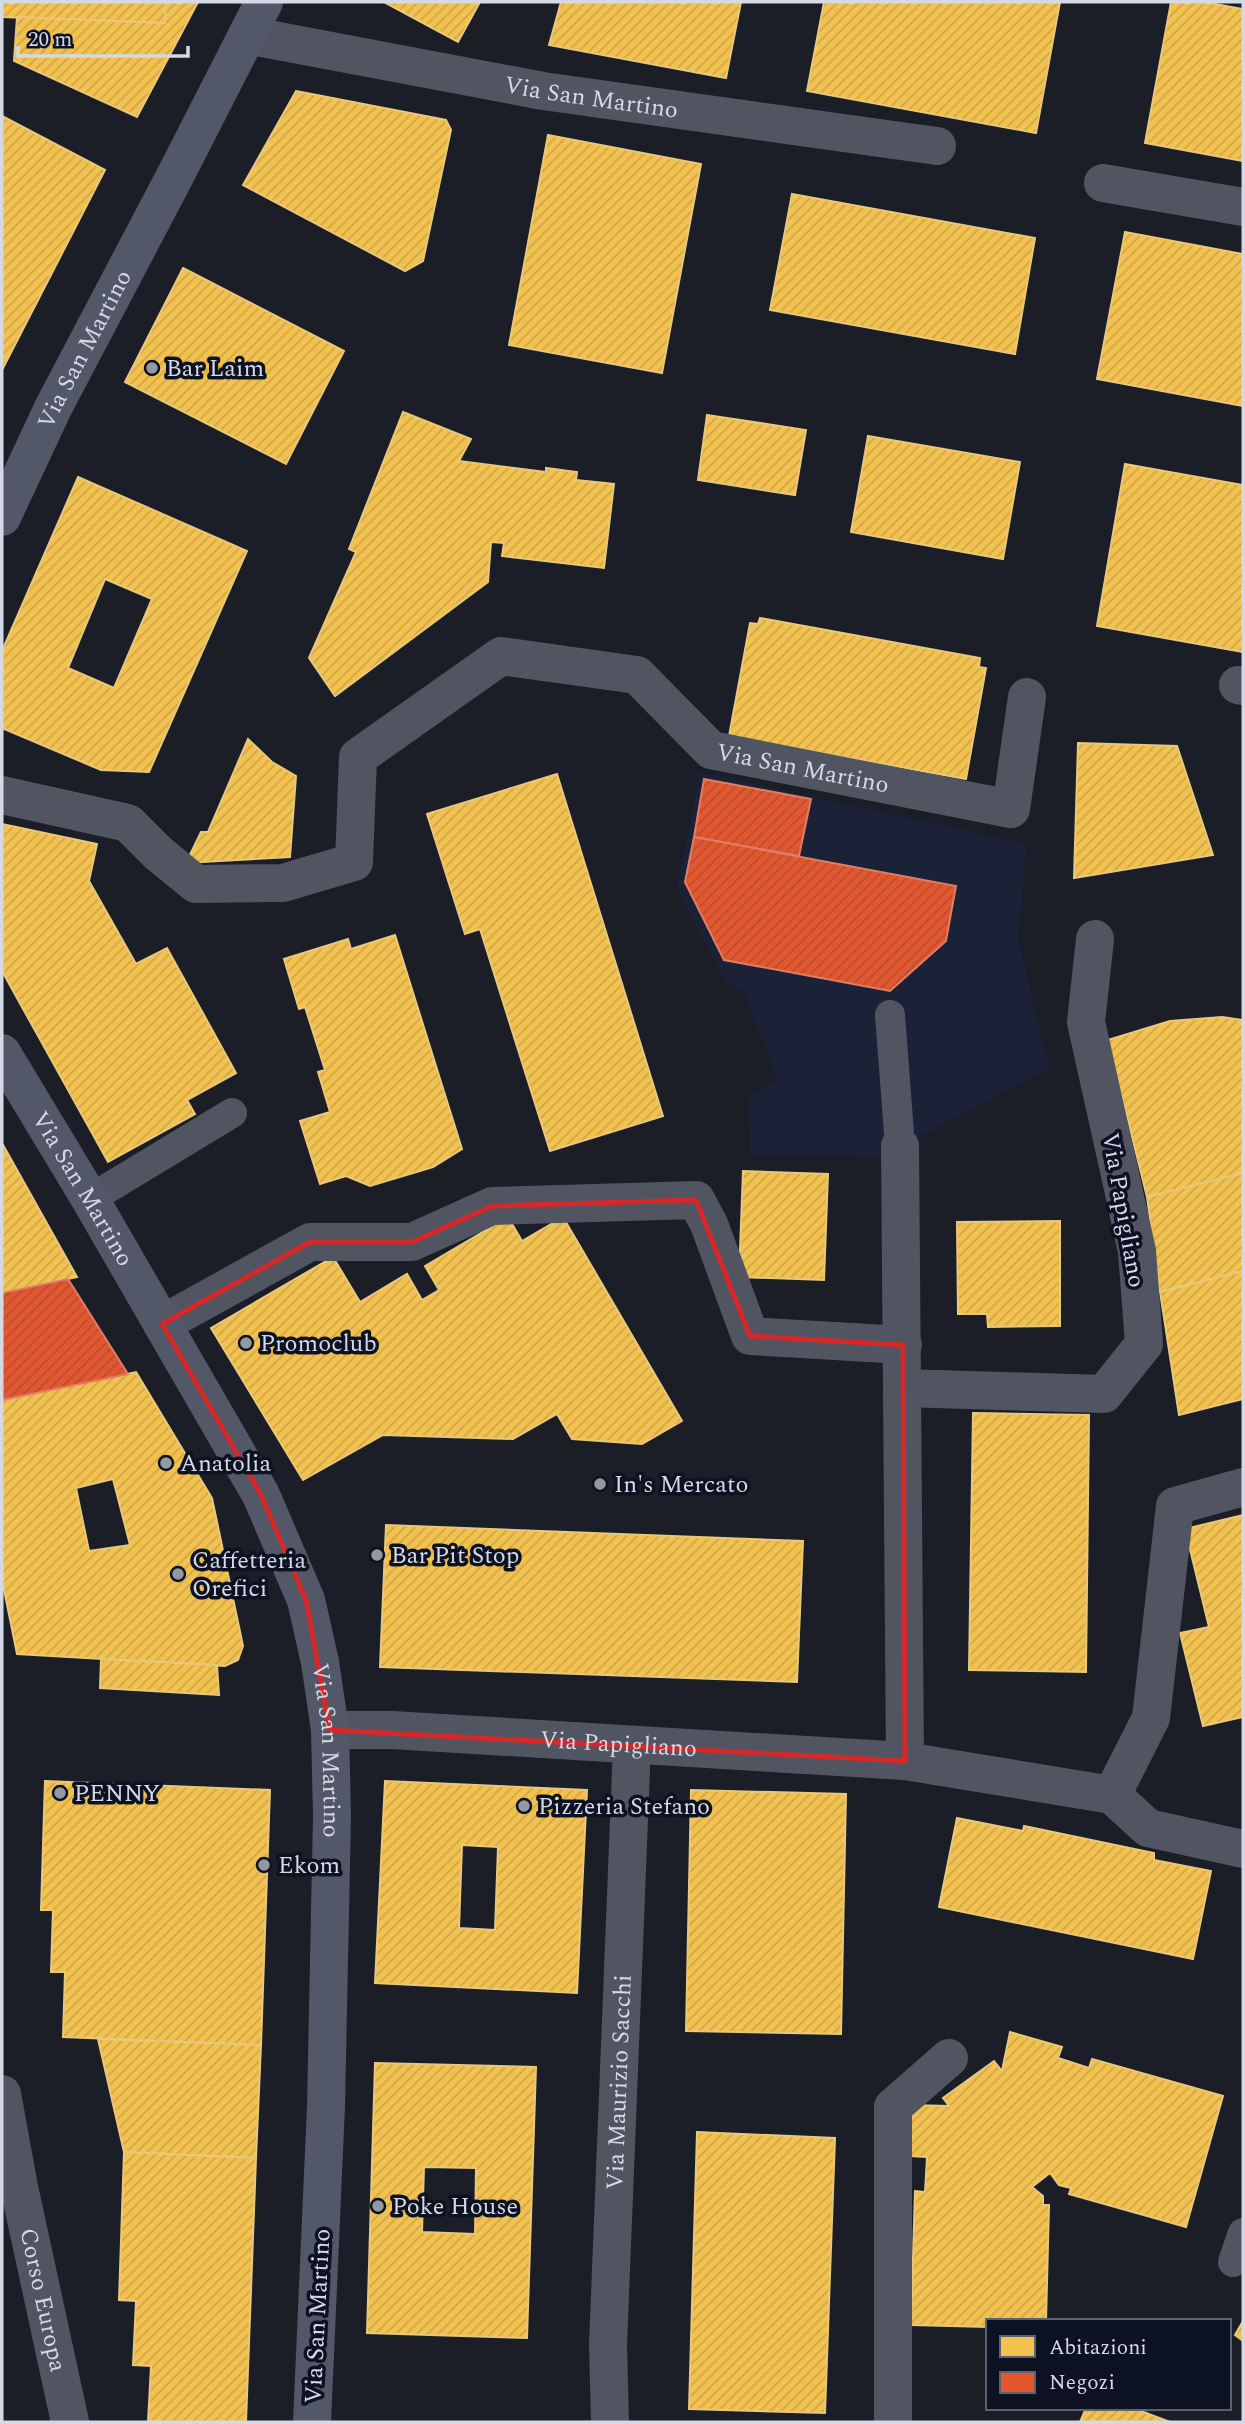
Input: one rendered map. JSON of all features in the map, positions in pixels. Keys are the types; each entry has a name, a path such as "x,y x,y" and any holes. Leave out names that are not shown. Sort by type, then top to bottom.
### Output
{"main road":[{"name":"Corso Europa","path":"2,2094 19,2188 70,2422"}],"street":[{"name":"Via San Martino","path":"2,517 52,408 175,177 264,2"},
{"name":"Via San Martino","path":"247,35 543,91 937,146"},
{"path":"1103,183 1243,207"},
{"name":"Via San Martino","path":"2,795 128,823 158,853 197,884 283,883 354,862 358,757 501,656 637,675 711,750 1011,809 1027,697"},
{"name":"Via Papigliano","path":"903,1388 1104,1394 1144,1344 1137,1251 1086,1022 1095,939"},
{"name":"Via San Martino","path":"2,1053 261,1494 306,1600 320,1662 330,1730 332,1815 326,2106 312,2422"},
{"path":"900,1146 905,1761"},
{"path":"162,1324 310,1242 412,1242 492,1206 696,1200 709,1224 750,1336 903,1345"},
{"path":"1243,1487 1175,1506 1151,1718 1112,1795 1148,1828 1243,1849"},
{"name":"Via Papigliano","path":"330,1730 392,1730 905,1761 1112,1795"},
{"name":"Via Maurizio Sacchi","path":"610,2422 608,2332 632,1745"},
{"path":"893,2422 893,2107 949,2058"}],"lane":[{"path":"890,1015 900,1146"},
{"path":"90,1199 232,1113"},
{"path":"1233,2262 1243,2233"}],"highlighted area":[{"path":"696,1200 750,1336 903,1345 905,1761 330,1730 306,1600 261,1495 162,1324 310,1242 412,1242 492,1206"}],"shaded area":[{"path":"700,772 1027,844 1018,938 1049,1069 880,1157 750,1155 748,1096 777,1080 745,993 725,982 677,889"}],"building: Abitazioni":[{"path":"2,2 166,2 165,23 2,17"},
{"path":"166,2 198,2 137,117 14,61 17,17 165,23"},
{"path":"384,2 480,2 458,42"},
{"path":"561,2 741,2 726,78 549,45"},
{"path":"824,2 1060,2 1036,133 807,91"},
{"path":"1171,2 1204,2 1243,9 1243,161 1145,143"},
{"path":"296,91 446,120 451,130 423,261 405,271 243,185"},
{"path":"2,116 105,170 2,370"},
{"path":"548,135 701,164 662,373 509,345"},
{"path":"792,194 1035,238 1015,354 770,310"},
{"path":"1125,232 1243,254 1243,406 1097,379"},
{"path":"183,268 344,351 286,464 125,382"},
{"path":"403,412 471,439 459,461 546,472 546,468 577,472 576,480 614,484 604,568 502,556 504,543 491,542 488,582 335,696 309,658 356,552 349,549"},
{"path":"707,415 806,430 795,495 698,480"},
{"path":"868,436 1020,462 1003,559 851,532"},
{"path":"1125,464 1243,485 1243,652 1097,626"},
{"path":"78,477 247,551 149,772 101,770 2,728 2,651","holes":["105,579 152,599 114,688 68,668"]},
{"path":"760,618 980,658 979,667 986,668 966,779 729,736 750,623 758,624"},
{"path":"248,739 272,762 296,776 290,857 186,863 201,832 208,832"},
{"path":"1078,743 1177,746 1213,855 1074,878"},
{"path":"557,774 663,1116 550,1151 480,929 465,934 427,814"},
{"path":"2,824 97,844 89,881 136,964 167,948 236,1073 187,1100 195,1114 108,1162 2,971"},
{"path":"395,935 462,1149 433,1167 370,1186 346,1176 320,1184 300,1121 330,1112 318,1072 325,1070 305,1007 299,1009 284,959 348,939 351,949"},
{"path":"1222,1017 1243,1020 1243,1173 1147,1197 1108,1040 1170,1021"},
{"path":"2,1143 7,1152 77,1277 2,1293"},
{"path":"743,1171 828,1174 824,1280 739,1277"},
{"path":"1243,1173 1243,1271 1160,1292 1147,1197"},
{"path":"508,1217 522,1241 563,1217 682,1421 642,1444 572,1439 557,1414 513,1439 383,1435 303,1480 211,1328 333,1257 360,1302 407,1274 422,1300 439,1290 425,1266"},
{"path":"1060,1221 1060,1326 988,1327 987,1314 958,1314 957,1222"},
{"path":"1243,1271 1243,1399 1179,1415 1160,1292"},
{"path":"136,1372 212,1498 243,1646 238,1660 225,1666 17,1654 2,1580 2,1400","holes":["113,1479 130,1545 89,1551 76,1488"]},
{"path":"973,1413 1089,1415 1086,1672 969,1670"},
{"path":"1243,1515 1243,1717 1203,1726 1180,1633 1209,1627 1185,1529"},
{"path":"386,1525 803,1541 797,1682 380,1667"},
{"path":"101,1659 217,1665 219,1695 100,1688"},
{"path":"45,1781 270,1790 261,2045 63,2037 65,1972 51,1972 53,1910 41,1910"},
{"path":"385,1781 587,1790 577,1993 375,1983","holes":["462,1845 498,1847 495,1930 459,1928"]},
{"path":"691,1790 846,1794 841,2034 686,2031"},
{"path":"957,1818 1023,1831 1024,1826 1154,1853 1154,1860 1211,1871 1193,1959 939,1907"},
{"path":"1010,2032 1062,2047 1058,2058 1089,2068 1092,2059 1223,2096 1186,2227 1069,2194 1071,2188 1059,2185 1050,2173 1032,2187 1043,2196 1043,2205 1049,2205 1046,2319 986,2319 986,2327 911,2325 915,2191 925,2192 927,2157 910,2156 911,2105 949,2106 943,2098 994,2061 1002,2071"},
{"path":"98,2039 261,2045 256,2158 124,2152"},
{"path":"375,2063 536,2067 527,2338 367,2333","holes":["424,2167 476,2168 475,2234 422,2232"]},
{"path":"697,2132 835,2138 825,2413 689,2409"},
{"path":"124,2152 256,2158 246,2422 148,2422 151,2366 133,2365 136,2301 119,2300"},
{"path":"1243,2321 1243,2341 1235,2335"},
{"path":"1085,2410 1138,2410 1170,2422 1080,2422"}],"building: Negozi":[{"path":"704,779 811,799 799,856 694,837"},
{"path":"694,837 956,886 946,941 890,991 724,960 685,882"},
{"path":"68,1279 128,1374 2,1400 2,1293"}],"place":[{"name":"Bar Laim","path":"152,368"},
{"name":"Promoclub","path":"246,1343"},
{"name":"Anatolia","path":"166,1463"},
{"name":"In's Mercato","path":"600,1484"},
{"name":"Bar Pit Stop","path":"377,1555"},
{"name":"Caffetteria Orefici","path":"178,1574"},
{"name":"PENNY","path":"60,1793"},
{"name":"Pizzeria Stefano","path":"524,1806"},
{"name":"Ekom","path":"264,1865"},
{"name":"Poke House","path":"378,2206"}]}
